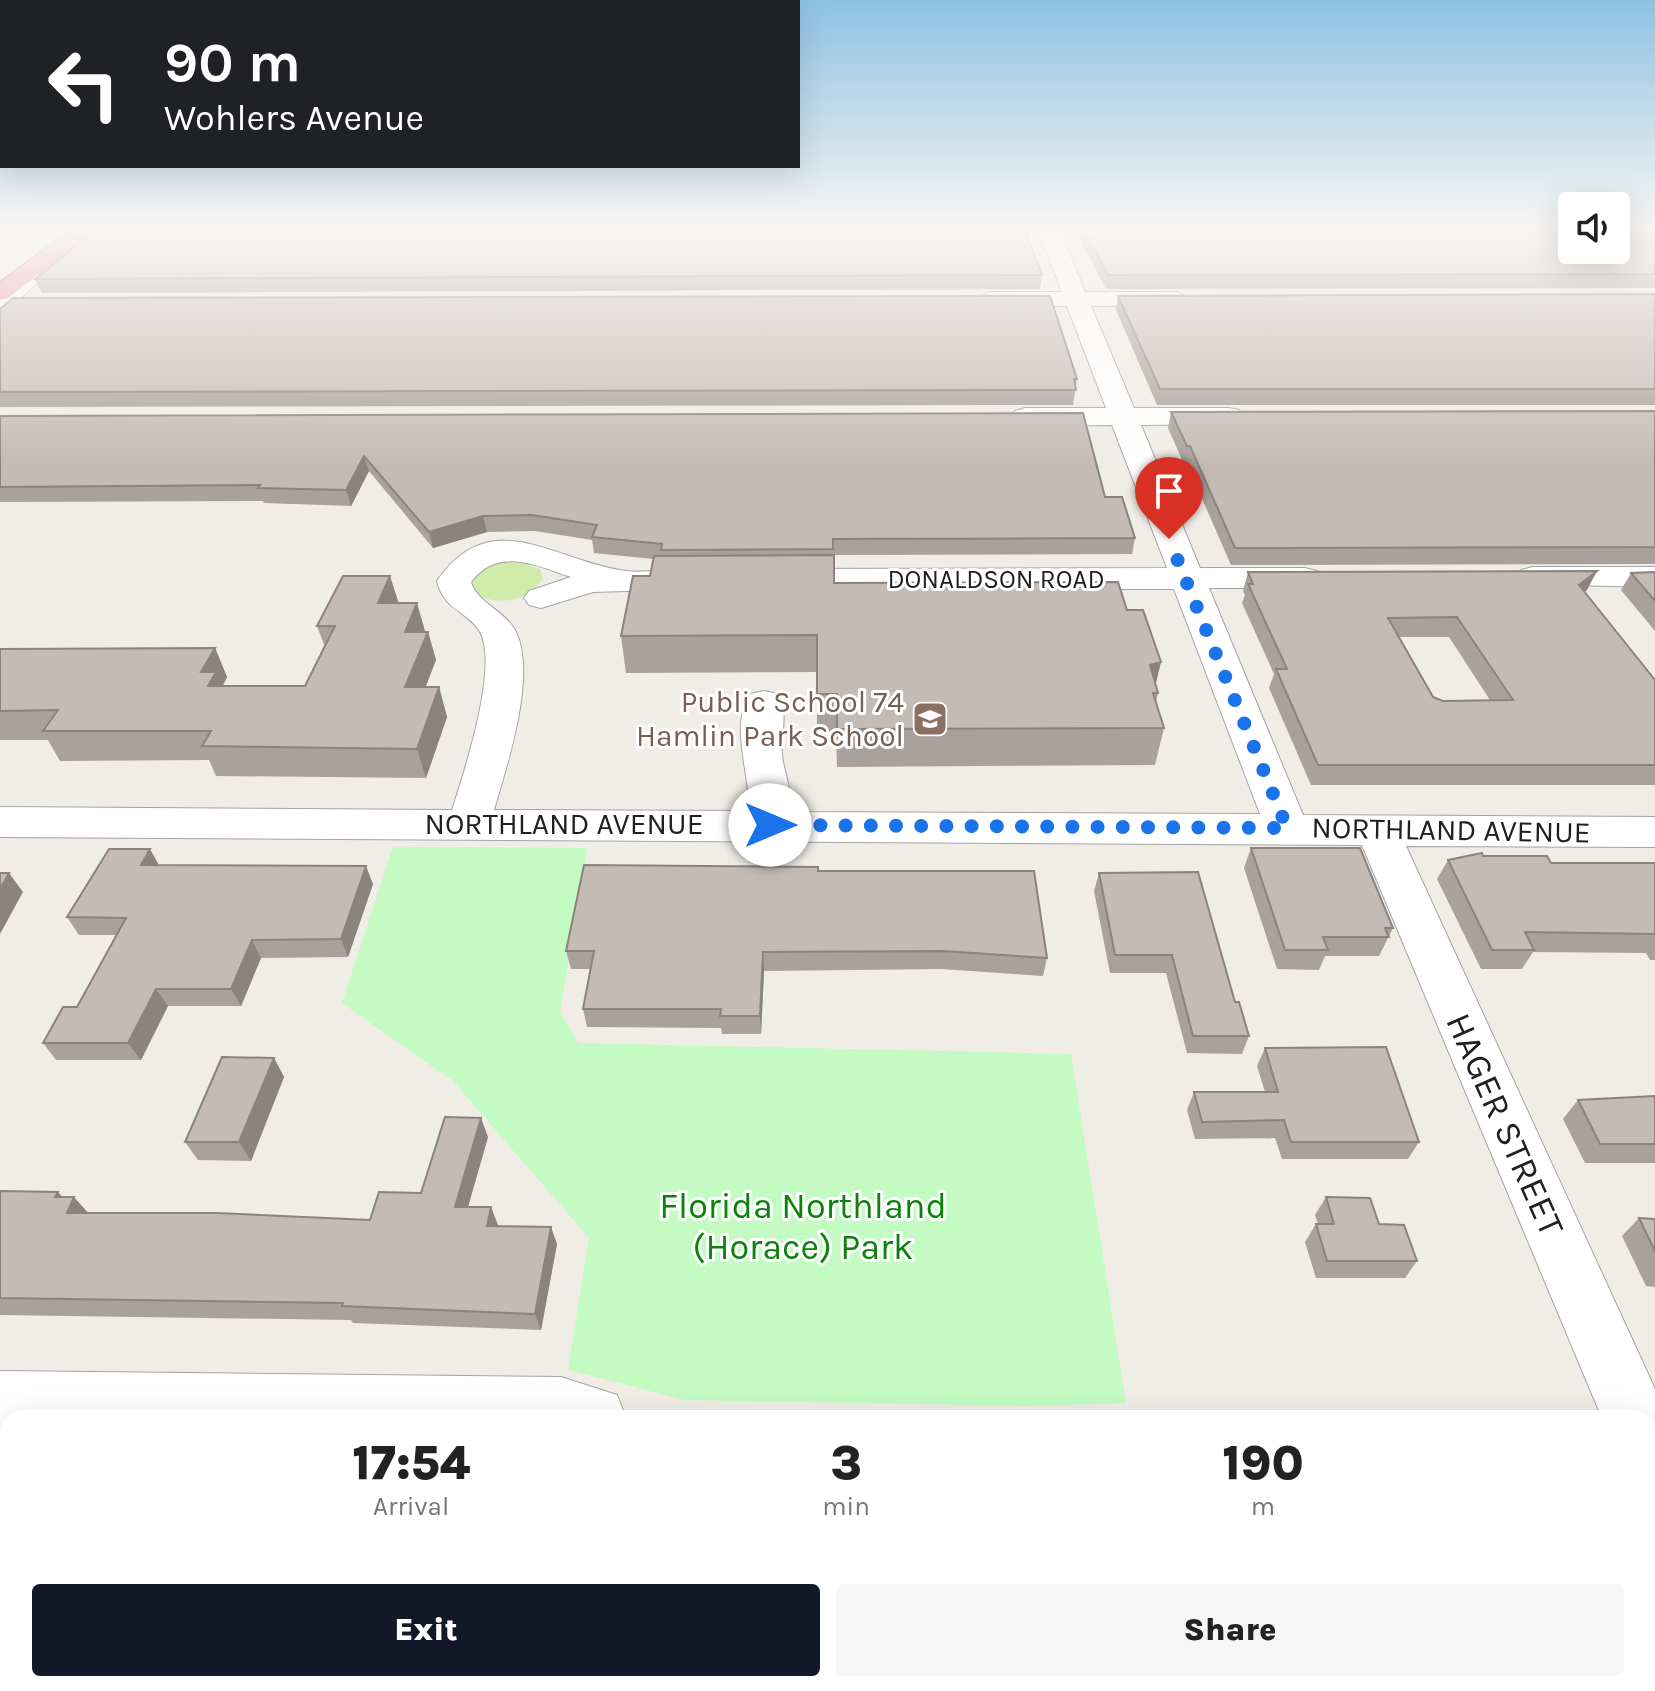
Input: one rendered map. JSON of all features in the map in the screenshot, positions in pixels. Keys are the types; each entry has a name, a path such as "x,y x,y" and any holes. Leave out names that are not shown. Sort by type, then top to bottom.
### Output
{"street":[{"path":"1080,309 1287,828"},
{"path":"1004,417 1262,416"},
{"name":"DONALDSON ROAD","path":"458,595 454,581 460,570 484,556 514,550 548,556 581,572 625,579"},
{"path":"458,595 479,606 499,608 539,599 556,588 562,577 557,562 548,556"},
{"path":"1495,578 1655,577"},
{"name":"DONALDSON ROAD","path":"501,643 510,619 539,599 574,585 625,579 1335,578"},
{"path":"458,595 495,628 501,643 497,726 469,823"},
{"path":"764,703 762,756 771,794 770,825"},
{"name":"NORTHLAND AVENUE","path":"0,822 1655,832"},
{"name":"HAGER STREET","path":"1377,830 1631,1410"},
{"path":"0,1403 565,1410"}],"green space":[{"path":"514,560 540,569 543,579 530,593 502,601 474,594 469,582 477,572"},
{"name":"Florida Northland (Horace) Park","path":"393,847 587,848 560,1012 578,1043 1071,1054 1126,1403 1027,1406 685,1400 568,1370 589,1238 453,1081 342,1003"}],"building":[{"path":"0,309 1054,309 1077,379 1074,379 1076,390 0,392"},
{"path":"1124,309 1655,309 1655,389 1160,389"},
{"path":"1655,411 1655,547 1235,548 1190,446 1187,446 1171,412"},
{"path":"1083,413 1105,497 1122,497 1135,538 833,539 833,549 661,550 662,544 592,537 597,525 532,515 483,516 429,532 364,456 346,490 258,488 260,485 0,487 0,416"},
{"path":"834,555 834,583 1118,582 1127,610 1143,610 1161,662 1150,665 1158,693 1153,693 1164,728 837,729 837,694 817,694 817,635 621,636 633,576 650,576 654,556"},
{"path":"1597,571 1579,585 1655,680 1655,765 1318,765 1276,669 1287,669 1248,584 1253,584 1248,572","holes":["1457,617 1513,700 1443,701 1433,697 1388,618"]},
{"path":"1655,572 1655,601 1631,573"},
{"path":"343,576 390,576 378,603 417,603 405,632 428,632 405,687 439,687 417,749 202,746 211,731 43,731 58,710 0,711 0,649 215,648 201,672 216,672 208,686 305,686 335,626 317,626"},
{"path":"1251,848 1360,848 1393,928 1385,928 1389,937 1323,937 1328,950 1285,950"},
{"path":"109,849 150,849 141,865 366,866 341,939 252,940 231,989 156,989 128,1043 43,1043 63,1007 77,1007 126,918 67,917"},
{"path":"1482,853 1483,856 1547,856 1551,863 1655,863 1655,934 1525,932 1534,950 1492,950 1448,860"},
{"path":"584,865 818,867 818,871 1034,871 1047,958 943,951 763,952 760,1016 720,1016 721,1009 583,1009 594,951 566,951"},
{"path":"1198,872 1235,1002 1239,1002 1249,1036 1193,1036 1172,955 1115,955 1099,873"},
{"path":"0,873 9,873 0,889"},
{"path":"1386,1047 1419,1142 1291,1142 1284,1120 1202,1122 1194,1092 1278,1092 1265,1048"},
{"path":"222,1057 274,1058 239,1142 185,1142"},
{"path":"1655,1096 1655,1144 1600,1144 1578,1100"},
{"path":"445,1117 481,1118 455,1207 491,1207 487,1226 551,1227 535,1314 342,1306 343,1303 0,1298 0,1191 58,1192 55,1197 74,1197 67,1213 216,1213 370,1220 379,1192 421,1193"},
{"path":"1326,1197 1370,1198 1379,1224 1404,1225 1417,1261 1327,1261 1316,1224 1334,1224"},
{"path":"1639,1218 1655,1219 1655,1251"}],"place":[{"name":"Public School 74 Hamlin Park School","path":"930,719"}],"route":[{"path":"770,825 1287,828 1169,539"}]}
